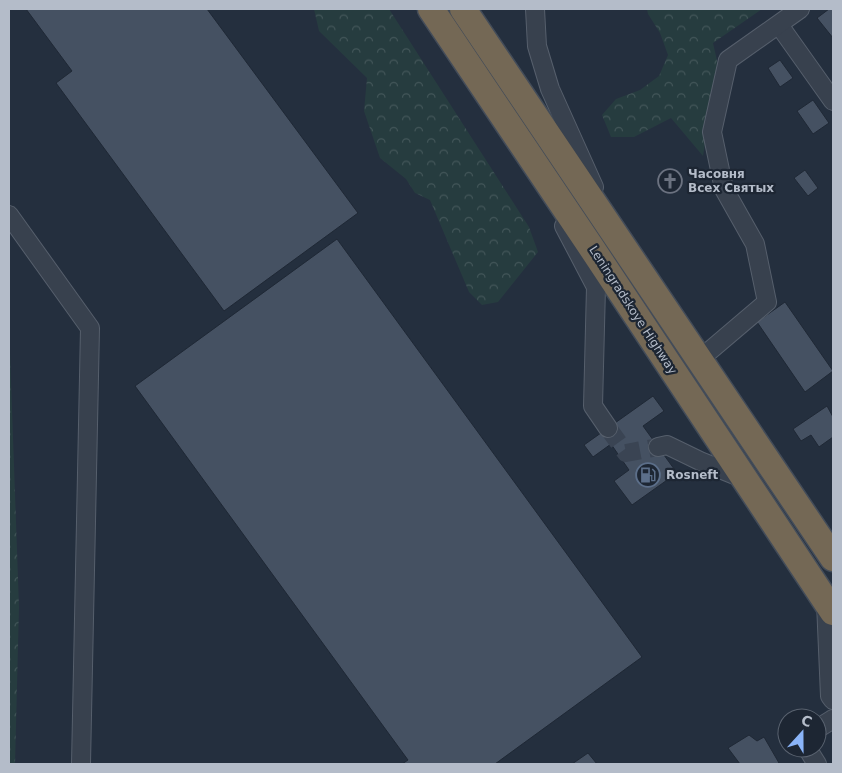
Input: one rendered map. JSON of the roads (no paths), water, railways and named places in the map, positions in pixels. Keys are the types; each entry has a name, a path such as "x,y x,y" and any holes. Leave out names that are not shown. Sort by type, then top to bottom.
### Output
{"highway":[{"name":"Leningradskoye Highway","path":"431,9 830,608"},
{"path":"463,9 833,558"}],"street":[{"path":"535,9 537,46 550,89 615,234"},
{"path":"700,359 767,302 755,244 724,189 712,132 728,60 800,9"},
{"path":"779,25 833,101"},
{"path":"514,133 596,287 593,406 608,428"},
{"path":"9,215 90,328 81,764"},
{"path":"658,447 667,445 700,462 737,476 746,483"},
{"path":"830,608 830,696 833,700"}],"tunnel":[{"path":"608,428 626,453 658,447"}],"place":[{"name":"Часовня Всех Святых","path":"670,181"},
{"name":"Rosneft","path":"648,475"}]}
